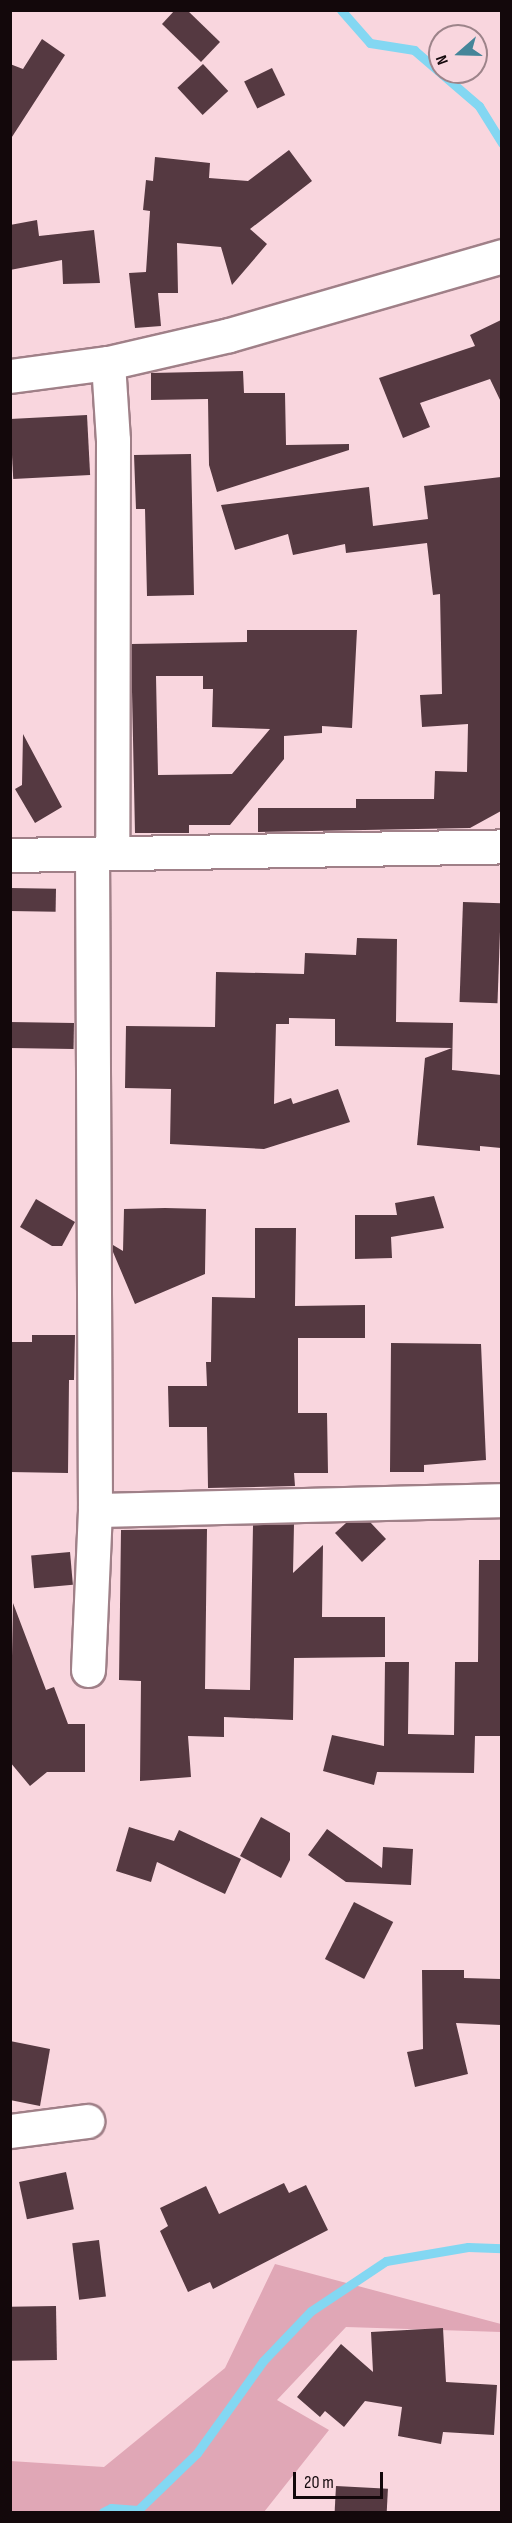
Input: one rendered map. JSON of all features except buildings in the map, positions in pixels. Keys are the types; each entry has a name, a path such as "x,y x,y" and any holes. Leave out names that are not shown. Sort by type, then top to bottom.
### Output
{"street":[{"path":"10,376 108,363 229,334 499,257"},
{"path":"88,1670 95,1510 102,854 113,451 108,363"},
{"path":"10,855 501,846"},
{"path":"95,1510 501,1500"},
{"path":"10,2131 87,2121"}],"shaded area":[{"path":"275,2264 501,2324 501,2332 346,2327 277,2400 329,2430 264,2512 11,2512 10,2461 104,2467 225,2368"}],"waterway":[{"path":"341,10 370,43 414,50 479,106 502,143"},
{"path":"103,2512 111,2508 138,2510 197,2453 263,2361 311,2311 386,2261 468,2247 502,2248"}]}
